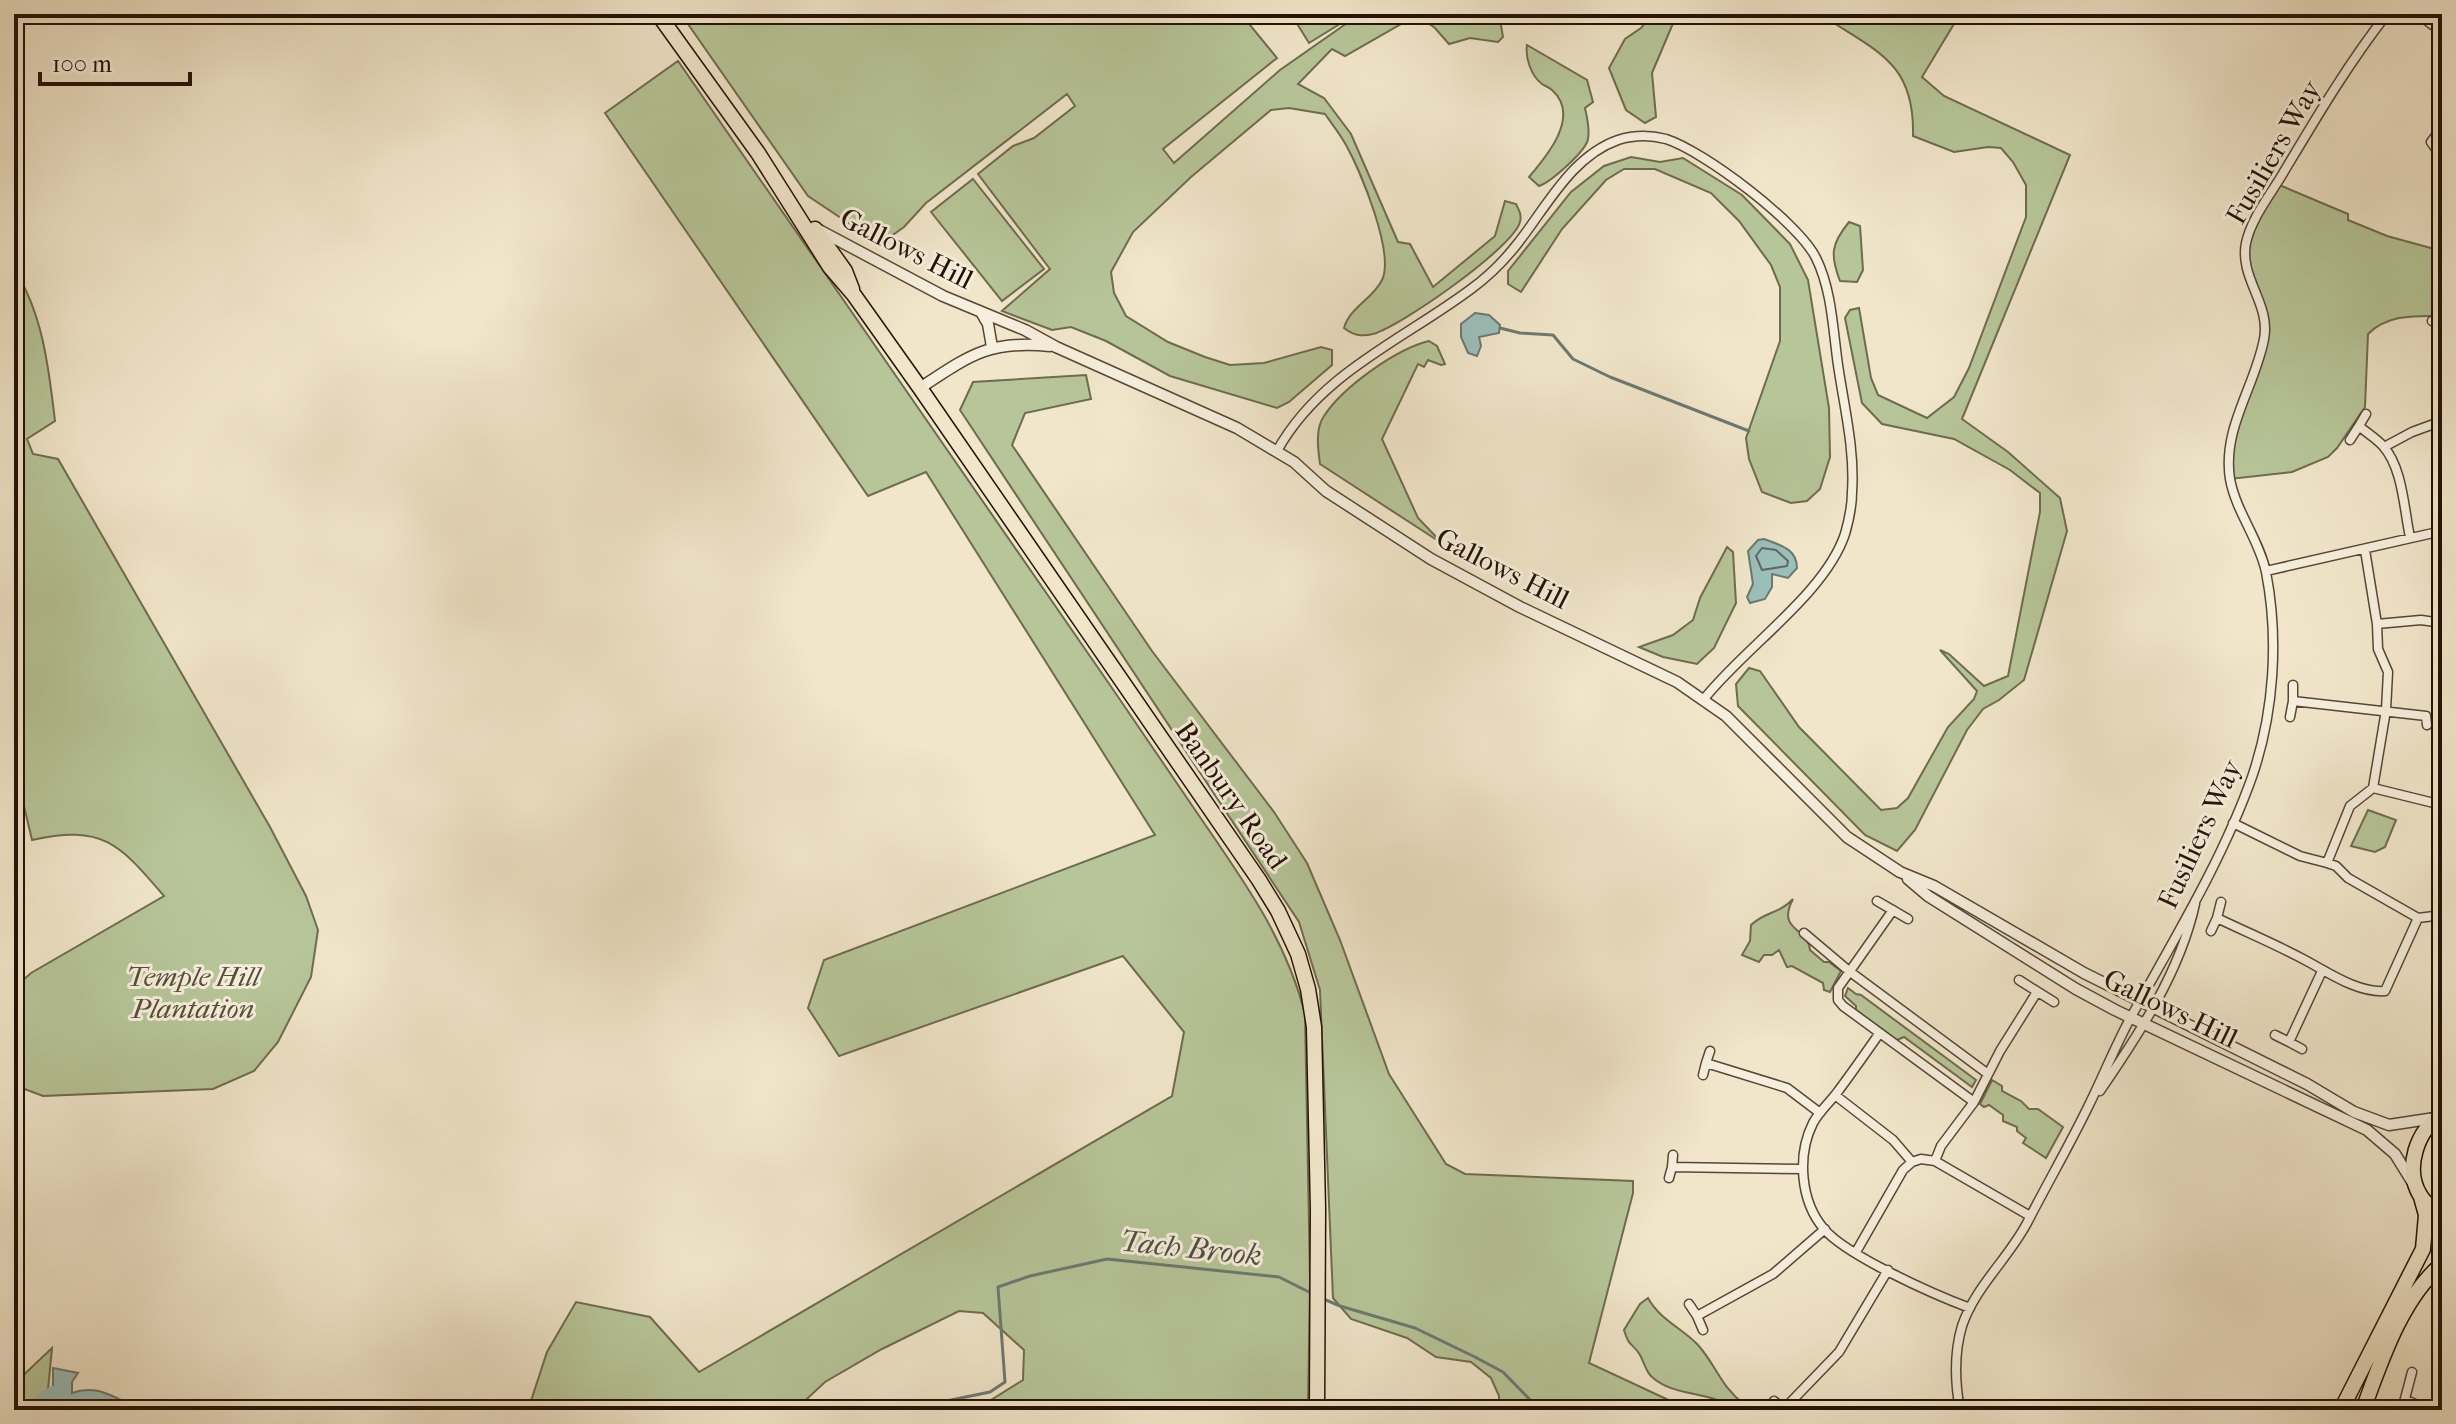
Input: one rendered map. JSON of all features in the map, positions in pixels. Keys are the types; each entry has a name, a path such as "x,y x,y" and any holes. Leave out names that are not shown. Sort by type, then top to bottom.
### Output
{"main road":[{"name":"Banbury Road","path":"658,14 784,192 793,213 840,282 854,295 920,388 1259,880 1284,921 1298,954 1312,1009 1316,1055 1317,1410"},
{"name":"Banbury Road","path":"784,192 799,205 845,271 854,295"},
{"path":"2341,1410 2423,1249 2426,1215 2413,1167 2415,1152 2425,1131 2440,1116"},
{"path":"2418,1192 2442,1218"},
{"path":"2363,1410 2414,1296 2442,1264"},
{"path":"2354,1410 2379,1369"}],"street":[{"name":"Fusiliers Way","path":"2088,1107 2130,1018 2233,823 2256,765 2267,718 2273,651 2266,571 2236,502 2229,472 2233,428 2265,333 2262,308 2246,269 2246,241 2267,200 2349,65 2387,14"},
{"path":"2418,14 2442,32"},
{"path":"2442,127 2431,142 2442,158"},
{"path":"1277,451 1311,403 1357,364 1464,294 1498,266 1566,179 1599,149 1620,140 1646,136 1665,139 1693,151 1785,219 1816,258 1828,298 1852,470 1848,521 1824,572 1704,699"},
{"name":"Gallows Hill","path":"813,226 943,296 1222,420 1294,462 1357,518 1520,607 1651,668 1704,699 1744,733 1847,837 1900,872 1928,896 2076,989 2130,1018 2367,1130 2395,1154 2418,1192"},
{"name":"Gallows Hill","path":"981,312 989,328 992,347"},
{"name":"Gallows Hill","path":"920,388 970,356 992,347 1056,347"},
{"path":"2350,440 2366,414"},
{"path":"2384,447 2442,421"},
{"path":"2359,426 2384,447 2396,474 2410,537"},
{"path":"2266,571 2442,531"},
{"path":"2365,550 2378,649 2388,672 2377,790"},
{"path":"2377,624 2421,620 2442,623"},
{"path":"2290,717 2293,685"},
{"path":"2293,701 2386,710 2429,719"},
{"path":"2327,863 2350,806 2377,790 2442,805"},
{"path":"2233,823 2300,856 2336,866 2348,878 2418,918 2442,915"},
{"name":"Gallows Hill","path":"1900,872 1934,886 2036,946 2152,1008 2375,1121 2399,1124 2440,1116"},
{"path":"1960,1410 1955,1367 1962,1328 1970,1308 2019,1237 2088,1107 2152,1008 2179,953 2198,893"},
{"path":"1877,901 1908,919"},
{"path":"2211,931 2221,902"},
{"path":"1893,910 1838,988 1838,1000 1879,1034 1974,1102"},
{"path":"2217,918 2371,992 2385,991 2418,918"},
{"path":"1804,933 1849,971 1988,1074"},
{"path":"2289,1042 2322,971"},
{"path":"2019,980 2054,1002"},
{"path":"1935,1161 1941,1146 1974,1102 2037,992"},
{"path":"1879,1034 1820,1113 1809,1134 1802,1169 1809,1197 1825,1229 1856,1252 1921,1288 1970,1308"},
{"path":"2275,1035 2302,1049"},
{"path":"1703,1075 1710,1051"},
{"path":"1706,1063 1787,1088 1820,1113"},
{"path":"1835,1095 1893,1140 1912,1162"},
{"path":"1669,1178 1673,1155"},
{"path":"1856,1252 1903,1170 1921,1159 1935,1161 2030,1216"},
{"path":"1672,1167 1802,1169"},
{"path":"1697,1316 1773,1274 1825,1229"},
{"path":"1774,1401 1785,1409 1839,1352 1888,1270"},
{"path":"1689,1304 1703,1330"},
{"path":"2402,1410 2412,1372"},
{"path":"2406,1400 2429,1410"}],"green space":[{"path":"681,14 1241,14 1277,58 1163,149 1174,163 1280,70 1360,14 1499,14 1503,37 1498,42 1470,38 1449,44 1435,28 1417,15 1345,56 1332,49 1298,84 1324,98 1351,134 1398,242 1410,244 1433,287 1495,236 1505,201 1516,204 1520,222 1513,234 1478,267 1407,317 1373,334 1351,332 1344,328 1347,321 1378,287 1385,267 1380,232 1367,192 1346,145 1325,114 1289,108 1271,110 1191,177 1133,232 1111,272 1114,293 1126,316 1168,342 1205,357 1230,365 1264,363 1321,347 1332,350 1332,365 1289,402 1277,408 1170,376 1106,341 1071,327 1052,330 1002,311 1050,269 978,174 1013,146 1034,138 1075,106 1067,94 926,203 904,227 880,244 808,196"},
{"path":"1291,14 1356,14 1309,43"},
{"path":"1653,14 1677,14 1652,73 1656,117 1645,123 1626,110 1609,68 1625,39 1641,28"},
{"path":"1820,14 1960,14 1922,77 1944,96 2070,155 1962,419 2008,452 2060,498 2067,531 2024,680 1983,709 1967,730 1915,830 1897,851 1865,835 1738,706 1736,684 1749,668 1760,671 1799,727 1881,810 1897,808 1908,798 1948,727 1974,699 1977,691 1940,650 1949,654 1984,686 2008,676 2040,512 2040,493 2010,470 1954,439 1882,424 1862,403 1845,318 1850,310 1859,308 1871,378 1878,395 1927,418 1954,397 1969,368 2026,217 2026,185 2001,148 1954,152 1913,136 1912,111 1899,74 1874,49"},
{"path":"1527,45 1587,80 1593,102 1585,108 1589,131 1586,144 1567,166 1539,186 1529,177 1552,147 1563,112 1560,100 1538,81 1532,71"},
{"path":"678,61 1235,868 1264,914 1288,962 1305,1014 1310,1279 1308,1410 975,1410 1023,1380 1024,1350 983,1313 959,1311 882,1349 825,1382 795,1410 528,1410 547,1352 576,1302 650,1317 699,1372 1172,1096 1184,1032 1123,956 839,1056 808,1008 824,960 1155,835 926,472 868,496 605,113"},
{"path":"1631,157 1660,162 1683,158 1742,195 1790,244 1808,280 1829,408 1830,457 1820,489 1807,501 1791,503 1762,492 1749,459 1746,438 1780,341 1780,287 1771,265 1739,221 1711,193 1655,169 1624,169 1606,180 1562,229 1521,292 1508,284 1508,271 1571,192 1604,166"},
{"path":"973,179 1044,269 1002,301 931,212"},
{"path":"2277,184 2348,214 2348,220 2387,236 2442,251 2442,316 2412,316 2393,320 2368,334 2365,407 2328,457 2292,472 2230,479 2229,458 2265,333 2248,276 2246,241"},
{"path":"1849,222 1860,226 1863,270 1857,282 1840,281 1834,257 1836,243"},
{"name":"Temple Hill Plantation","path":"14,269 38,323 55,421 27,439 33,454 58,459 270,827 306,896 318,930 311,977 278,1042 254,1071 213,1089 43,1096 14,1085 14,988 31,973 164,896 122,852 94,837 77,835 32,840 14,764"},
{"path":"1429,341 1437,346 1445,364 1428,360 1424,367 1418,364 1382,439 1418,518 1443,544 1320,464 1318,446 1321,421 1344,393 1386,361"},
{"path":"1086,375 1091,399 1025,413 1012,445 1152,651 1274,812 1307,863 1340,940 1389,1074 1446,1164 1465,1174 1633,1181 1633,1193 1589,1363 1690,1410 1499,1410 1499,1396 1491,1378 1471,1362 1436,1357 1407,1338 1351,1319 1333,1298 1320,990 1299,922 960,410 973,382"},
{"path":"1727,547 1733,552 1736,603 1714,648 1697,664 1663,657 1639,647 1673,635 1693,620 1700,598"},
{"path":"2368,810 2396,820 2385,847 2375,852 2351,846"},
{"path":"1793,899 1788,917 1790,923 1804,937 1810,950 1841,971 1830,992 1824,990 1823,983 1792,966 1787,967 1779,950 1772,955 1764,955 1759,962 1742,955 1750,941 1751,925"},
{"path":"1848,988 1976,1080 1972,1087 1904,1037 1897,1040 1856,1010 1856,1006 1845,996"},
{"path":"1992,1080 2002,1086 2002,1091 2029,1109 2038,1109 2063,1127 2046,1158 2023,1143 2026,1138 2017,1131 2017,1127 2003,1121 2003,1115 1989,1105 1984,1107 1980,1104"},
{"path":"1648,1298 1665,1318 1698,1345 1730,1390 1744,1404 1733,1409 1714,1399 1661,1384 1650,1375 1624,1330 1640,1304"},
{"path":"52,1348 46,1410 14,1410 14,1384"}],"water":[{"path":"1475,313 1489,315 1500,325 1499,333 1479,337 1481,346 1477,356 1468,353 1461,337 1461,324"},
{"path":"1764,539 1791,552 1797,568 1788,578 1772,574 1772,587 1765,599 1750,603 1747,597 1753,584 1748,551 1758,540"},
{"path":"53,1368 78,1373 72,1382 72,1393 99,1391 142,1410 53,1410"}],"waterway":[{"path":"1500,328 1553,335 1573,359 1610,377 1749,431"},
{"name":"Tach Brook","path":"945,1410 946,1401 990,1392 1005,1382 998,1287 1030,1276 1107,1259 1279,1277 1309,1292"},
{"name":"Tach Brook","path":"1326,1300 1415,1328 1475,1357 1503,1372 1540,1410"},
{"path":"31,1410 54,1395"},
{"path":"1658,1410 1660,1406"}]}
